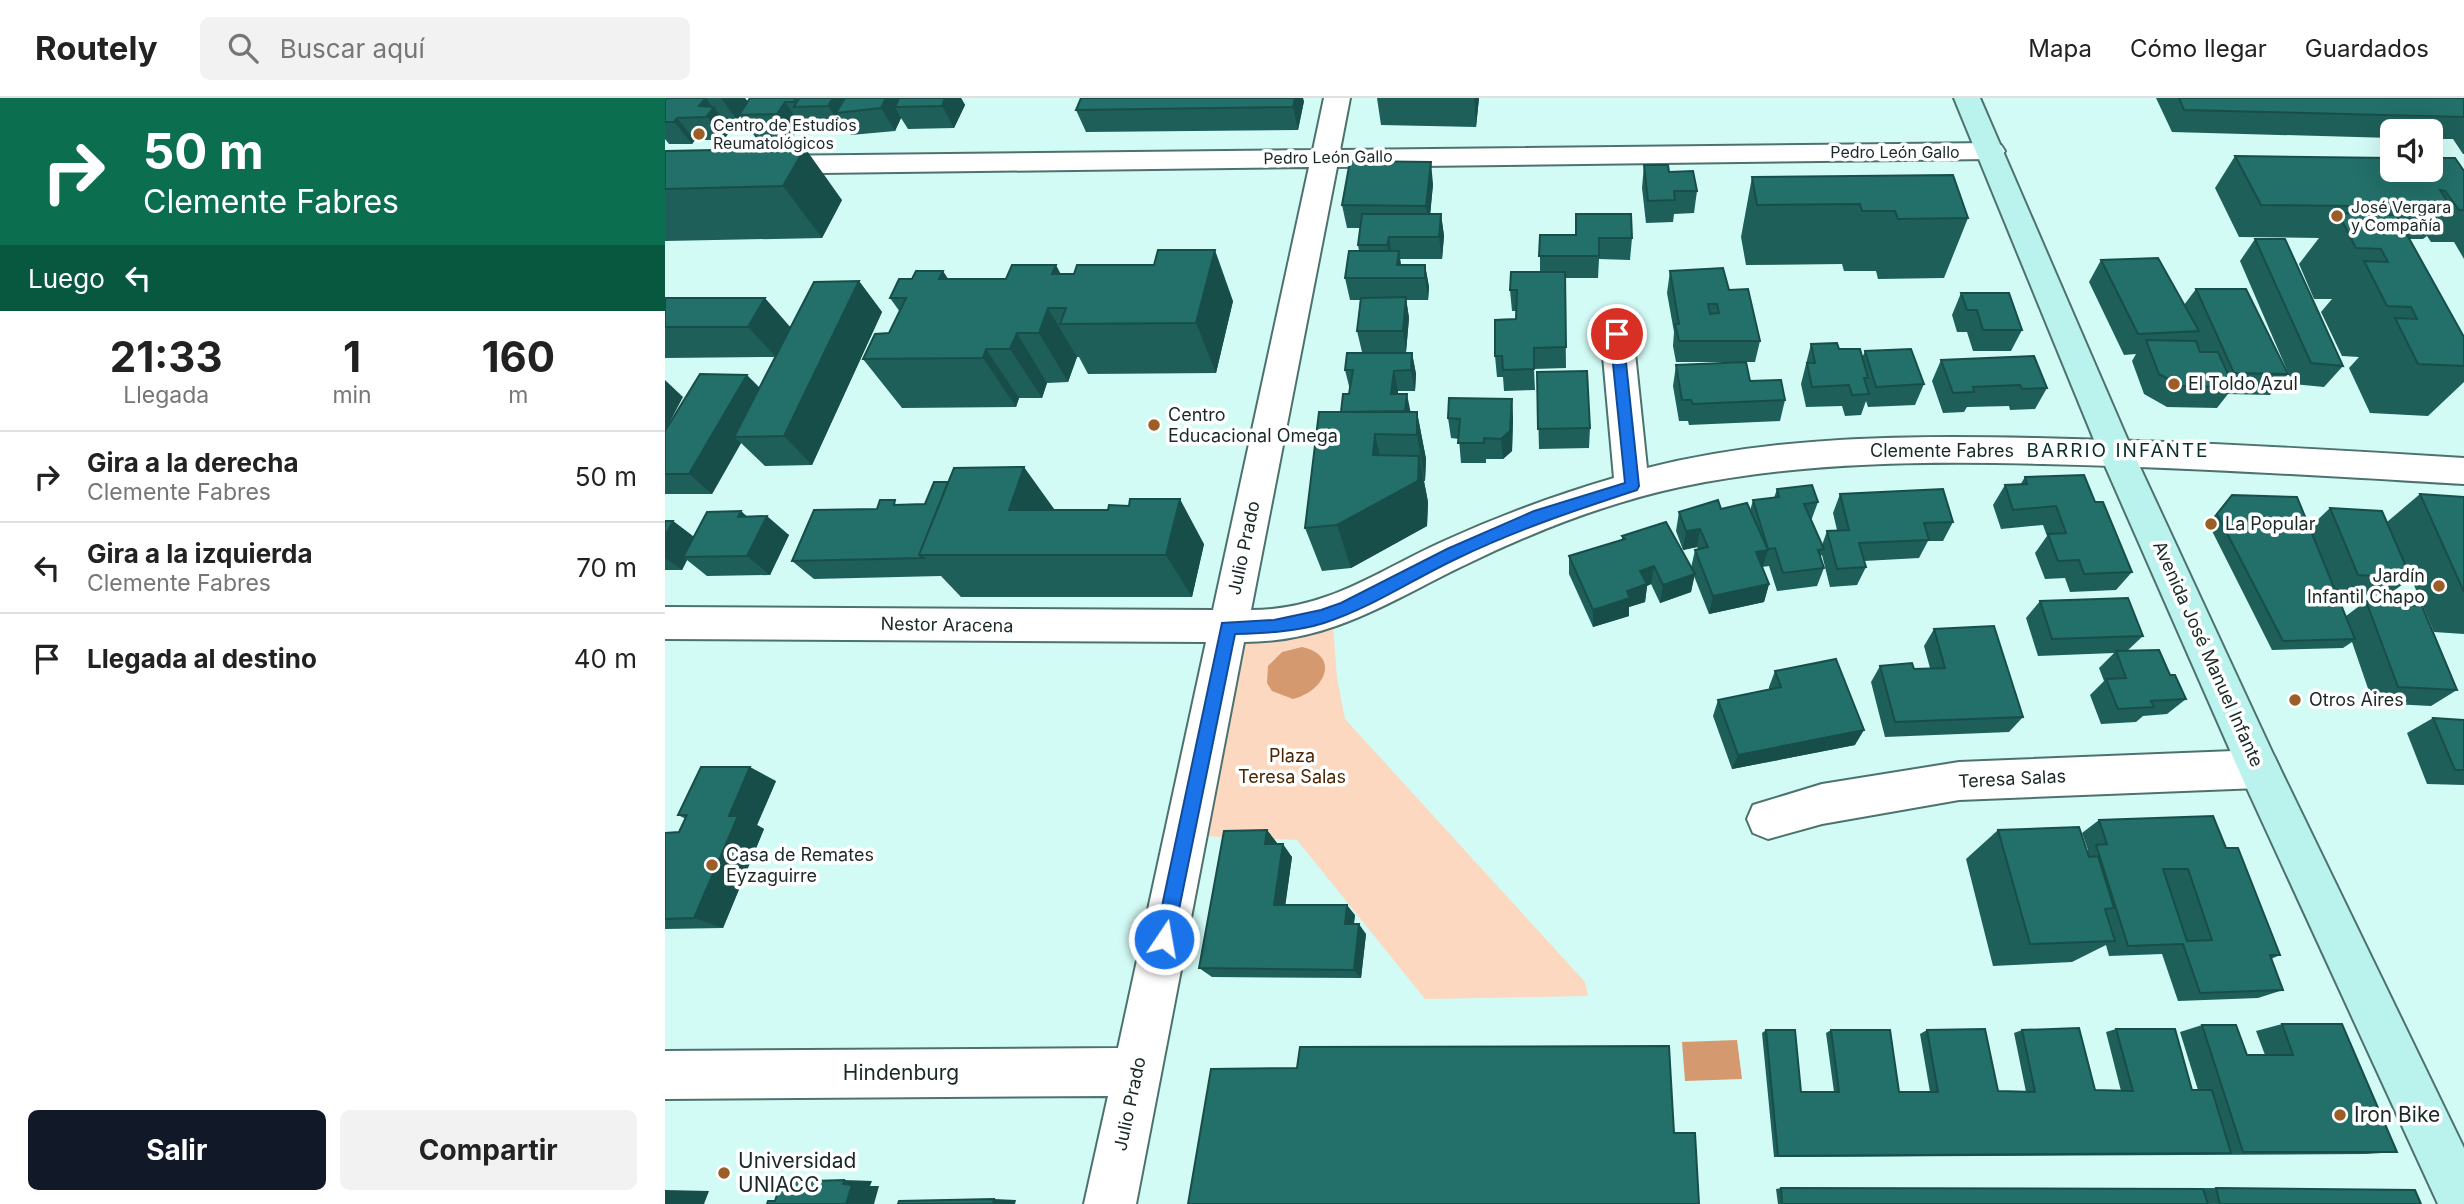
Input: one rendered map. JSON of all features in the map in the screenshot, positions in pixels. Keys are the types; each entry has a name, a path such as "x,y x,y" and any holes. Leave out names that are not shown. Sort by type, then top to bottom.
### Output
{"street":[{"name":"Julio Prado","path":"1109,1204 1337,98"},
{"name":"Avenida José Manuel Infante","path":"1967,98 2116,452 2259,769 2464,1203"},
{"name":"Pedro León Gallo","path":"665,166 1991,151"},
{"path":"1617,334 1632,486"},
{"name":"Clemente Fabres","path":"1228,628 1274,626 1322,617 1347,608 1453,553 1539,515 1632,486 1682,474 1746,464 1859,451 1976,449 2116,452 2464,471"},
{"name":"Nestor Aracena","path":"665,623 1228,628"},
{"name":"Teresa Salas","path":"1767,819 1822,804 1959,781 2259,769"},
{"name":"Hindenburg","path":"665,1075 1137,1072"}],"green space":[{"name":"Plaza Teresa Salas","path":"1333,624 1337,678 1345,719 1585,982 1588,996 1425,999 1297,840 1202,836 1247,639"}],"shaded area":[{"path":"1302,647 1322,658 1325,666 1320,682 1304,695 1293,699 1272,691 1267,683 1268,666 1282,652"},
{"path":"1737,1040 1742,1079 1685,1081 1682,1042"}],"building":[{"path":"667,98 706,98 699,106 714,107 706,117 677,118 674,122 665,122"},
{"path":"750,98 796,98 794,102 785,102 777,114 739,115"},
{"path":"799,98 833,98 828,106 794,107"},
{"path":"845,98 886,98 881,108 836,113"},
{"path":"899,98 945,98 942,106 895,107"},
{"path":"1081,98 1295,98 1293,107 1076,110"},
{"path":"2179,98 2464,98 2464,117 2184,110"},
{"path":"805,148 783,186 665,189 665,151"},
{"path":"2235,156 2380,158 2380,182 2443,182 2443,158 2455,158 2464,171 2464,210 2459,210 2445,191 2440,190 2451,207 2261,205"},
{"path":"1350,161 1431,162 1426,206 1342,205"},
{"path":"1644,165 1668,165 1669,172 1693,171 1697,191 1674,191 1675,200 1648,201"},
{"path":"1953,175 1968,218 1898,219 1895,211 1862,211 1860,204 1757,205 1752,177"},
{"path":"2338,213 2396,215 2464,337 2464,366 2418,364 2395,318 2417,319 2411,307 2387,306 2364,261 2388,262 2381,249 2356,248"},
{"path":"1362,214 1441,214 1439,237 1389,237 1387,245 1358,245"},
{"path":"1576,214 1631,214 1632,238 1599,238 1599,256 1539,256 1540,235 1576,235"},
{"path":"2255,239 2285,239 2343,366 2311,363"},
{"path":"1158,250 1215,250 1196,323 1060,324 1066,308 1048,308 1039,333 1017,333 1010,349 986,349 983,358 863,359 875,334 889,333 906,298 890,298 899,279 912,279 916,271 943,271 939,279 1006,279 1012,265 1056,265 1052,274 1074,274 1077,265 1154,265"},
{"path":"1349,251 1399,251 1397,265 1425,265 1425,278 1345,278"},
{"path":"2158,258 2199,331 2138,334 2101,260"},
{"path":"1723,268 1729,290 1748,289 1760,341 1679,341 1675,324 1679,324 1670,271","holes":["1708,304 1717,304 1719,313 1710,314"]},
{"path":"1511,272 1565,272 1566,347 1534,348 1534,369 1503,370 1502,356 1495,356 1495,320 1516,319 1517,290 1510,290"},
{"path":"859,281 784,436 734,437 814,282"},
{"path":"2196,289 2246,289 2288,374 2234,373"},
{"path":"1961,293 2009,293 2022,330 1983,330 1977,310 1967,310"},
{"path":"1406,297 1403,331 1357,331 1361,298"},
{"path":"665,298 765,298 748,327 665,327"},
{"path":"2146,340 2196,341 2200,352 2218,352 2234,387 2182,386 2159,374"},
{"path":"1837,343 1839,349 1860,349 1868,378 1864,378 1869,394 1852,395 1849,385 1812,387 1807,363 1815,363 1811,344"},
{"path":"1911,349 1924,384 1876,387 1865,351"},
{"path":"1347,353 1412,353 1411,370 1394,371 1391,394 1407,394 1405,411 1341,412 1343,394 1349,394 1353,370 1345,370"},
{"path":"2034,356 2047,388 2022,389 2020,385 1973,387 1974,392 1953,393 1941,360"},
{"path":"1746,362 1750,381 1781,380 1785,400 1693,404 1691,400 1682,400 1676,365"},
{"path":"1587,371 1590,428 1538,429 1537,372"},
{"path":"700,374 747,375 689,474 665,474 665,431"},
{"path":"1449,398 1512,399 1510,431 1501,439 1484,438 1484,443 1458,443 1460,419 1448,418"},
{"path":"1319,412 1417,412 1417,435 1375,434 1373,455 1419,456 1418,481 1337,525 1305,528"},
{"path":"1024,467 1009,510 1108,510 1109,505 1129,506 1130,499 1180,499 1166,555 919,555 954,468"},
{"path":"2084,475 2095,502 2103,502 2132,572 2084,574 2079,560 2058,561 2048,534 2066,533 2056,506 2013,510 2005,485 2027,484 2025,477"},
{"path":"934,482 948,482 919,555 923,558 792,561 814,510 877,509 880,500 895,500 894,505 925,504"},
{"path":"1812,485 1818,502 1804,504 1824,549 1818,550 1824,568 1783,573 1775,548 1768,549 1753,500 1779,497 1777,489"},
{"path":"1943,489 1953,522 1924,523 1929,540 1859,543 1866,567 1837,569 1827,531 1849,530 1840,494"},
{"path":"2420,494 2464,497 2464,592"},
{"path":"2232,495 2297,497 2355,639 2283,641 2217,514"},
{"path":"1718,500 1721,509 1747,503 1768,550 1756,552 1769,584 1713,596 1695,550 1708,547 1700,529 1686,531 1679,512"},
{"path":"2330,508 2382,511 2411,578 2358,575"},
{"path":"741,511 738,517 767,516 747,556 683,557 707,512"},
{"path":"665,521 673,521 665,536"},
{"path":"1666,522 1695,574 1663,585 1654,566 1640,571 1647,584 1627,591 1630,598 1593,610 1569,556 1625,539 1622,536"},
{"path":"2128,598 2143,636 2052,639 2040,601"},
{"path":"2366,601 2422,606 2457,690 2398,687"},
{"path":"1994,626 2023,717 1895,722 1880,666 1912,663 1914,669 1945,668 1934,629"},
{"path":"2159,650 2170,675 2175,675 2186,699 2151,701 2154,707 2118,709 2106,679 2126,678 2116,651"},
{"path":"1836,659 1864,730 1738,755 1718,700 1781,687 1775,671"},
{"path":"2433,718 2464,720 2464,770 2455,770"},
{"path":"701,767 750,767 729,816 738,816 694,918 665,919 665,833 679,832 687,815 678,815"},
{"path":"2213,816 2226,848 2238,848 2280,955 2270,955 2283,990 2200,993 2183,944 2128,946 2096,845 2107,844 2099,820","holes":["2163,869 2188,869 2212,940 2187,941"]},
{"path":"2079,827 2089,857 2098,856 2114,908 2105,909 2115,941 2030,944 1998,830"},
{"path":"1267,830 1265,844 1283,844 1274,905 1347,905 1345,924 1359,924 1354,970 1199,968 1224,831"},
{"path":"2282,1024 2342,1024 2397,1152 2243,1152 2202,1025 2236,1025 2247,1055 2293,1055"},
{"path":"2079,1028 2095,1090 2133,1091 2116,1029 2175,1029 2192,1090 2212,1090 2231,1153 1778,1156 1766,1030 1795,1030 1801,1092 1839,1092 1831,1030 1890,1030 1899,1092 1938,1092 1927,1030 1985,1029 1998,1091 2035,1092 2022,1030"},
{"path":"1669,1046 1674,1133 1695,1133 1699,1204 1188,1204 1211,1069 1297,1068 1300,1047"},
{"path":"844,1180 843,1184 852,1185 846,1204 767,1204 768,1201 775,1201 781,1182"},
{"path":"1781,1188 2203,1189 2208,1204 1782,1204"},
{"path":"2216,1188 2415,1190 2421,1204 2220,1204"},
{"path":"994,1199 993,1204 898,1204 899,1201"}],"place":[{"name":"Centro de Estudios Reumatológicos","path":"699,134"},
{"name":"José Vergara y Compañía","path":"2337,216"},
{"name":"El Toldo Azul","path":"2174,384"},
{"name":"Centro Educacional Omega","path":"1154,425"},
{"name":"La Popular","path":"2211,524"},
{"name":"Jardín Infantil Chapo","path":"2439,586"},
{"name":"Otros Aires","path":"2295,700"},
{"name":"Casa de Remates Eyzaguirre","path":"712,865"},
{"name":"Iron Bike","path":"2340,1115"},
{"name":"Universidad UNIACC","path":"724,1173"}],"district":[{"name":"BARRIO INFANTE","path":"2118,450"}],"route":[{"path":"1164,939 1228,628 1274,626 1322,617 1347,608 1453,553 1539,515 1632,486 1617,334"}]}
